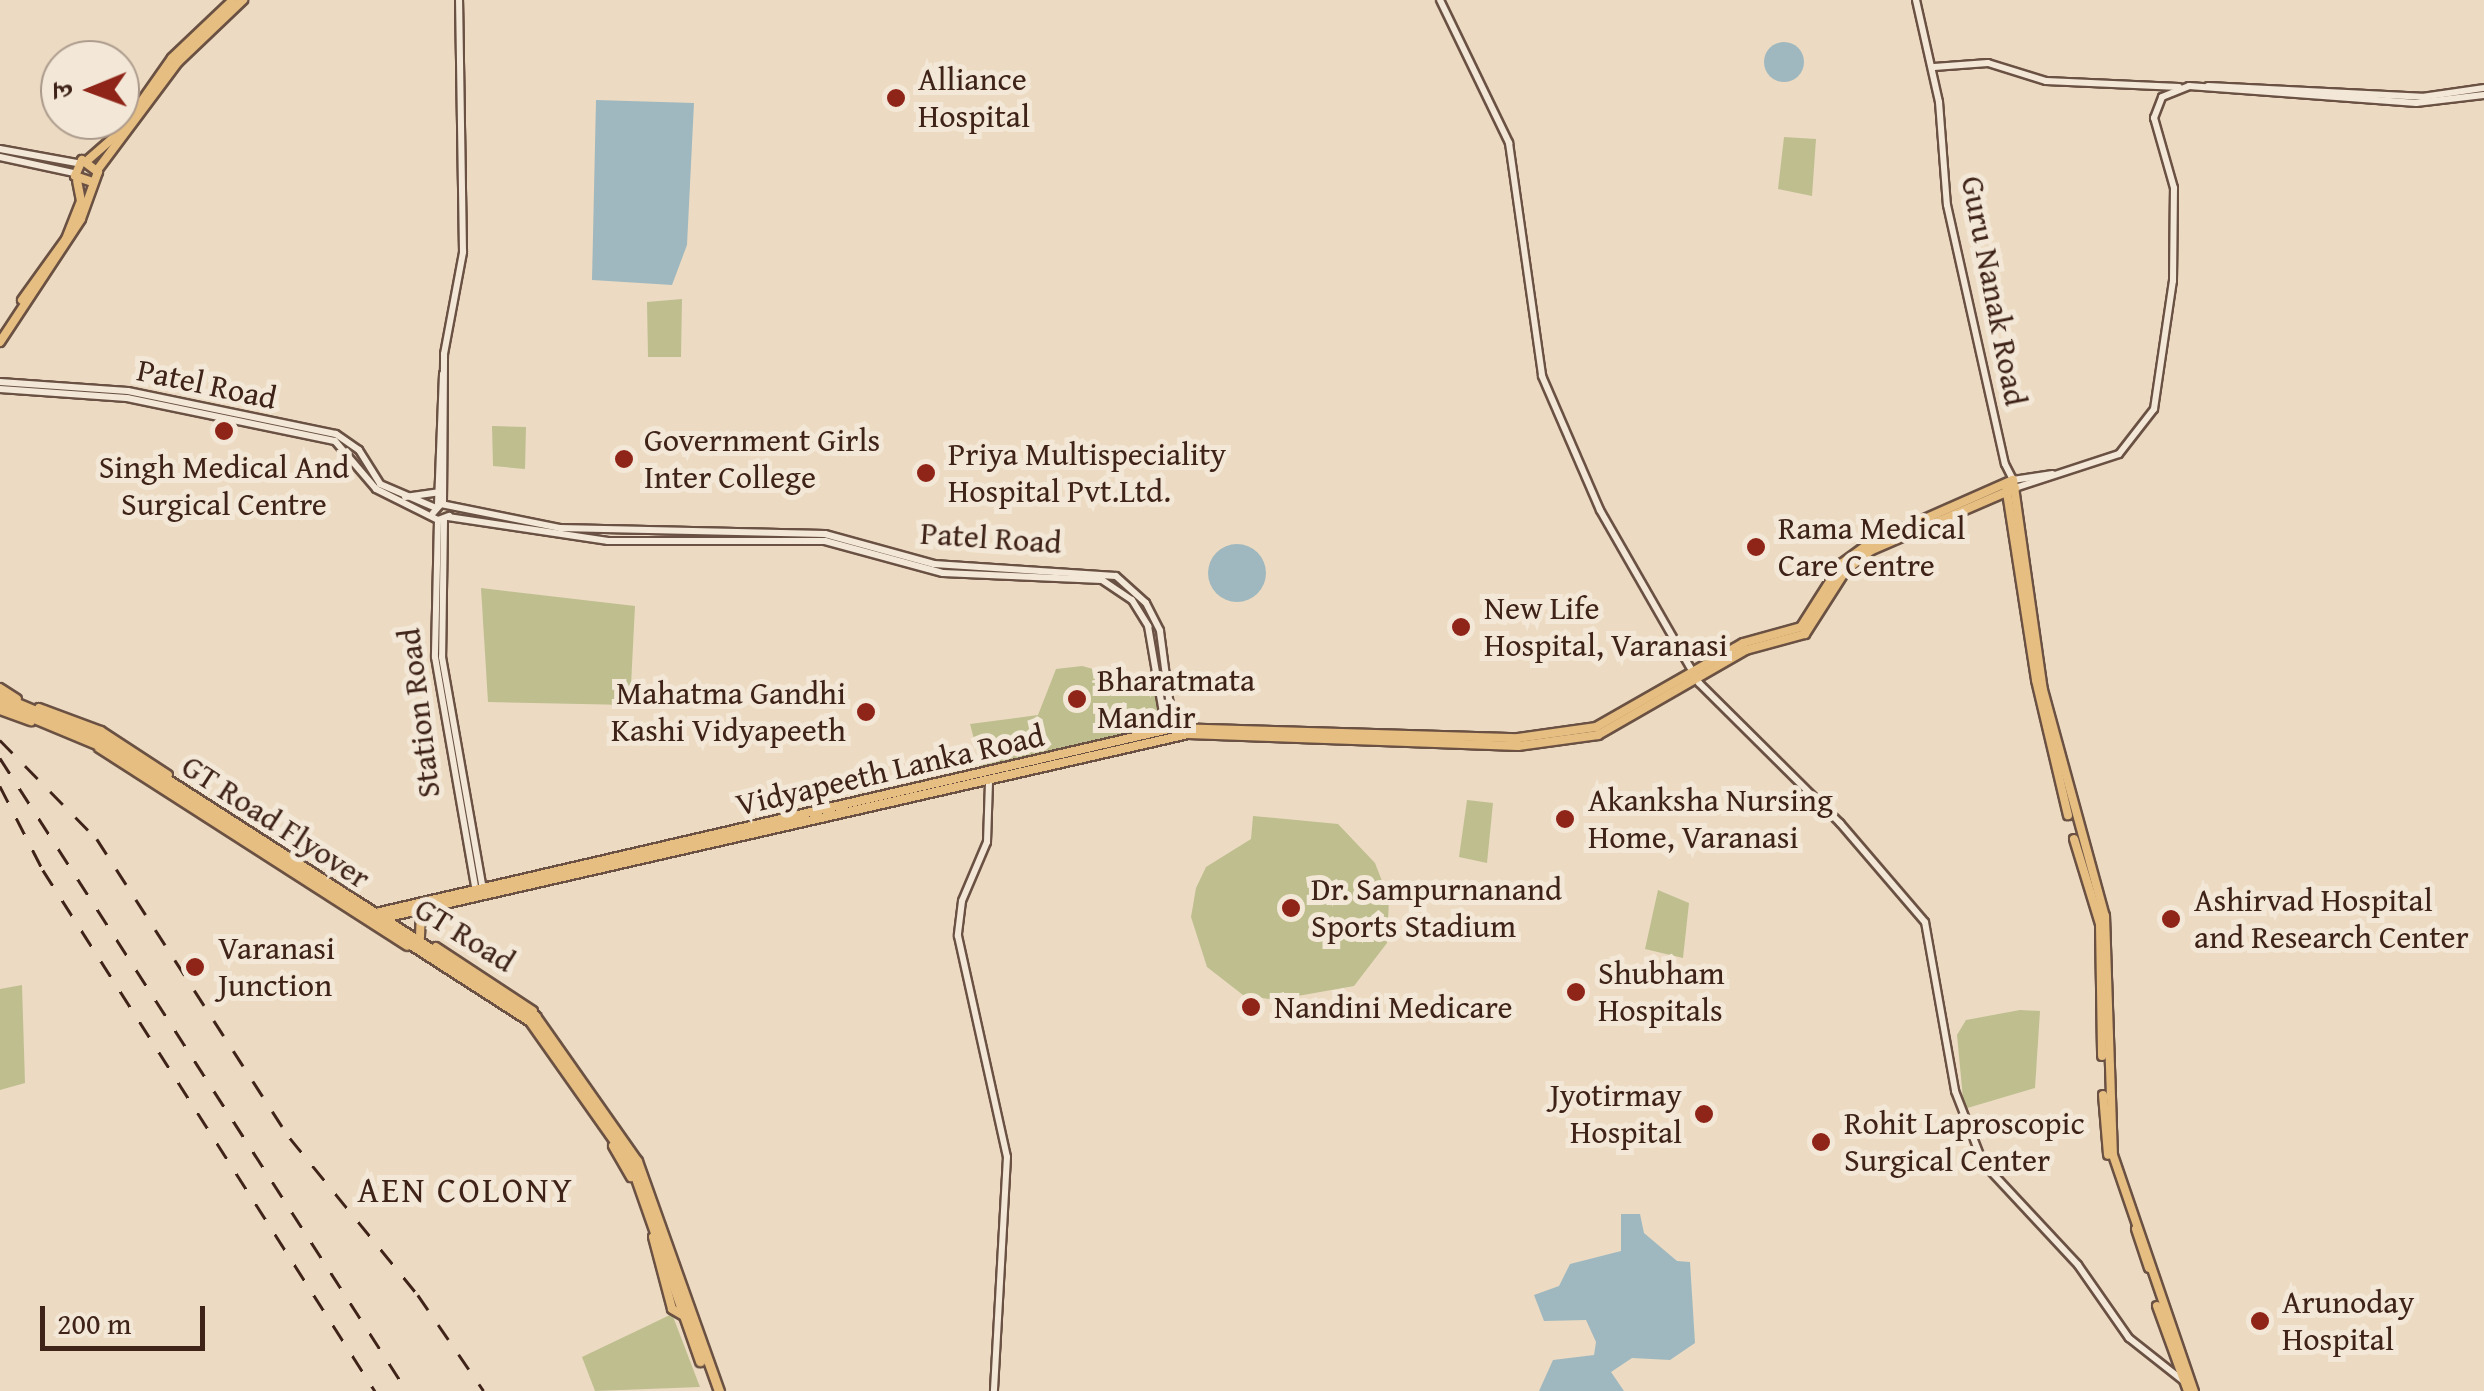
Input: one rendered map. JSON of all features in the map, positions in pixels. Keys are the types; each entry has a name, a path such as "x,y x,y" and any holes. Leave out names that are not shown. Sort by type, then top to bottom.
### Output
{"highway":[{"name":"GT Road Flyover","path":"0,703 109,742 526,1008 637,1161 683,1309"},
{"name":"GT Road","path":"683,1309 716,1391"}],"main road":[{"path":"116,142 172,58 233,0"},
{"path":"0,342 59,263 106,154 178,62 242,0"},
{"path":"76,172 89,159 106,154"},
{"path":"89,159 98,169"},
{"path":"76,172 92,182"},
{"path":"0,332 66,239 80,201 76,172"},
{"path":"2010,485 2039,697 2100,924 2108,1153 2190,1387"},
{"name":"Vidyapeeth Lanka Road","path":"384,914 1170,733 1560,742 1611,730 1746,650 1806,634 1846,570 1872,550 2010,485"},
{"name":"GT Road","path":"0,688 101,731 516,996 548,1028 640,1161 683,1309"},
{"name":"Vidyapeeth Lanka Road","path":"578,867 989,782 1170,733"},
{"name":"Vidyapeeth Lanka Road","path":"384,914 480,892"},
{"path":"420,938 421,907"}],"street":[{"name":"Station Road","path":"441,512 444,368 463,252 459,0"},
{"path":"1440,0 1509,143 1548,398 1697,680 1840,824 1925,922 1951,1074 1974,1148 2007,1196 2078,1266 2128,1338 2190,1387"},
{"name":"Guru Nanak Road","path":"1916,0 1934,67 1947,205 2010,485"},
{"path":"1934,67 1988,63 2046,81 2422,97 2484,92"},
{"name":"Vidyapeeth Lanka Road","path":"2010,485 2128,448 2160,390 2171,328 2174,188 2154,118 2162,97 2185,86"},
{"path":"0,153 64,165 76,172"},
{"name":"Station Road","path":"444,368 435,658 480,892"},
{"name":"Patel Road","path":"0,386 128,391 336,434 359,450 380,484 441,512"},
{"name":"Patel Road","path":"0,386 127,398 334,441 376,490 441,512 560,528 825,537 944,573 1110,583 1148,626 1170,733"},
{"path":"404,497 439,492"},
{"path":"989,782 987,842 962,901 958,936 1008,1157 994,1391"}],"green space":[{"path":"1784,137 1816,139 1812,196 1778,189"},
{"path":"682,299 681,357 648,357 647,302"},
{"path":"492,426 526,427 525,469 493,466"},
{"path":"481,588 635,606 630,705 488,702"},
{"path":"1082,666 1160,687 1162,732 982,770 970,724 1038,715 1056,669"},
{"path":"1467,800 1493,803 1487,863 1459,857"},
{"name":"Dr. Sampurnanand Sports Stadium","path":"1253,816 1338,824 1375,863 1389,899 1387,943 1354,986 1275,1000 1243,995 1207,967 1191,917 1196,888 1206,867 1251,839"},
{"path":"1658,890 1689,903 1683,958 1645,949"},
{"path":"22,985 25,1083 0,1090 0,989"},
{"path":"2020,1010 2040,1011 2035,1088 1964,1109 1957,1035 1966,1020"},
{"path":"672,1314 700,1387 595,1391 582,1357"}],"water":[{"path":"1784,42 1798,48 1804,62 1798,76 1784,82 1770,76 1764,62 1770,48"},
{"path":"596,100 694,103 687,245 672,285 592,280"},
{"path":"1237,544 1258,552 1266,573 1258,594 1237,602 1216,594 1208,573 1216,552"},
{"path":"1621,1214 1640,1214 1644,1233 1677,1261 1690,1262 1695,1343 1670,1360 1632,1358 1611,1372 1624,1391 1539,1391 1553,1360 1594,1355 1596,1342 1586,1320 1544,1321 1534,1295 1559,1286 1570,1264 1621,1251"}],"railway":[{"path":"0,740 97,839 290,1138 418,1295 484,1391"},
{"path":"0,758 407,1391"},
{"path":"0,786 43,870 375,1391"}],"place":[{"name":"Alliance Hospital","path":"896,98"},
{"name":"Singh Medical And Surgical Centre","path":"224,431"},
{"name":"Government Girls Inter College","path":"624,459"},
{"name":"Priya Multispeciality Hospital Pvt.Ltd.","path":"926,473"},
{"name":"Rama Medical Care Centre","path":"1756,547"},
{"name":"New Life Hospital, Varanasi","path":"1461,627"},
{"name":"Bharatmata Mandir","path":"1077,699"},
{"name":"Mahatma Gandhi Kashi Vidyapeeth","path":"866,712"},
{"name":"Akanksha Nursing Home, Varanasi","path":"1565,819"},
{"name":"Dr. Sampurnanand Sports Stadium","path":"1291,908"},
{"name":"Ashirvad Hospital and Research Center","path":"2171,919"},
{"name":"Varanasi Junction","path":"195,967"},
{"name":"Shubham Hospitals","path":"1576,992"},
{"name":"Nandini Medicare","path":"1251,1007"},
{"name":"Jyotirmay Hospital","path":"1704,1114"},
{"name":"Rohit Laproscopic Surgical Center","path":"1821,1142"},
{"name":"Arunoday Hospital","path":"2260,1321"}],"district":[{"name":"AEN COLONY","path":"466,1190"}]}
